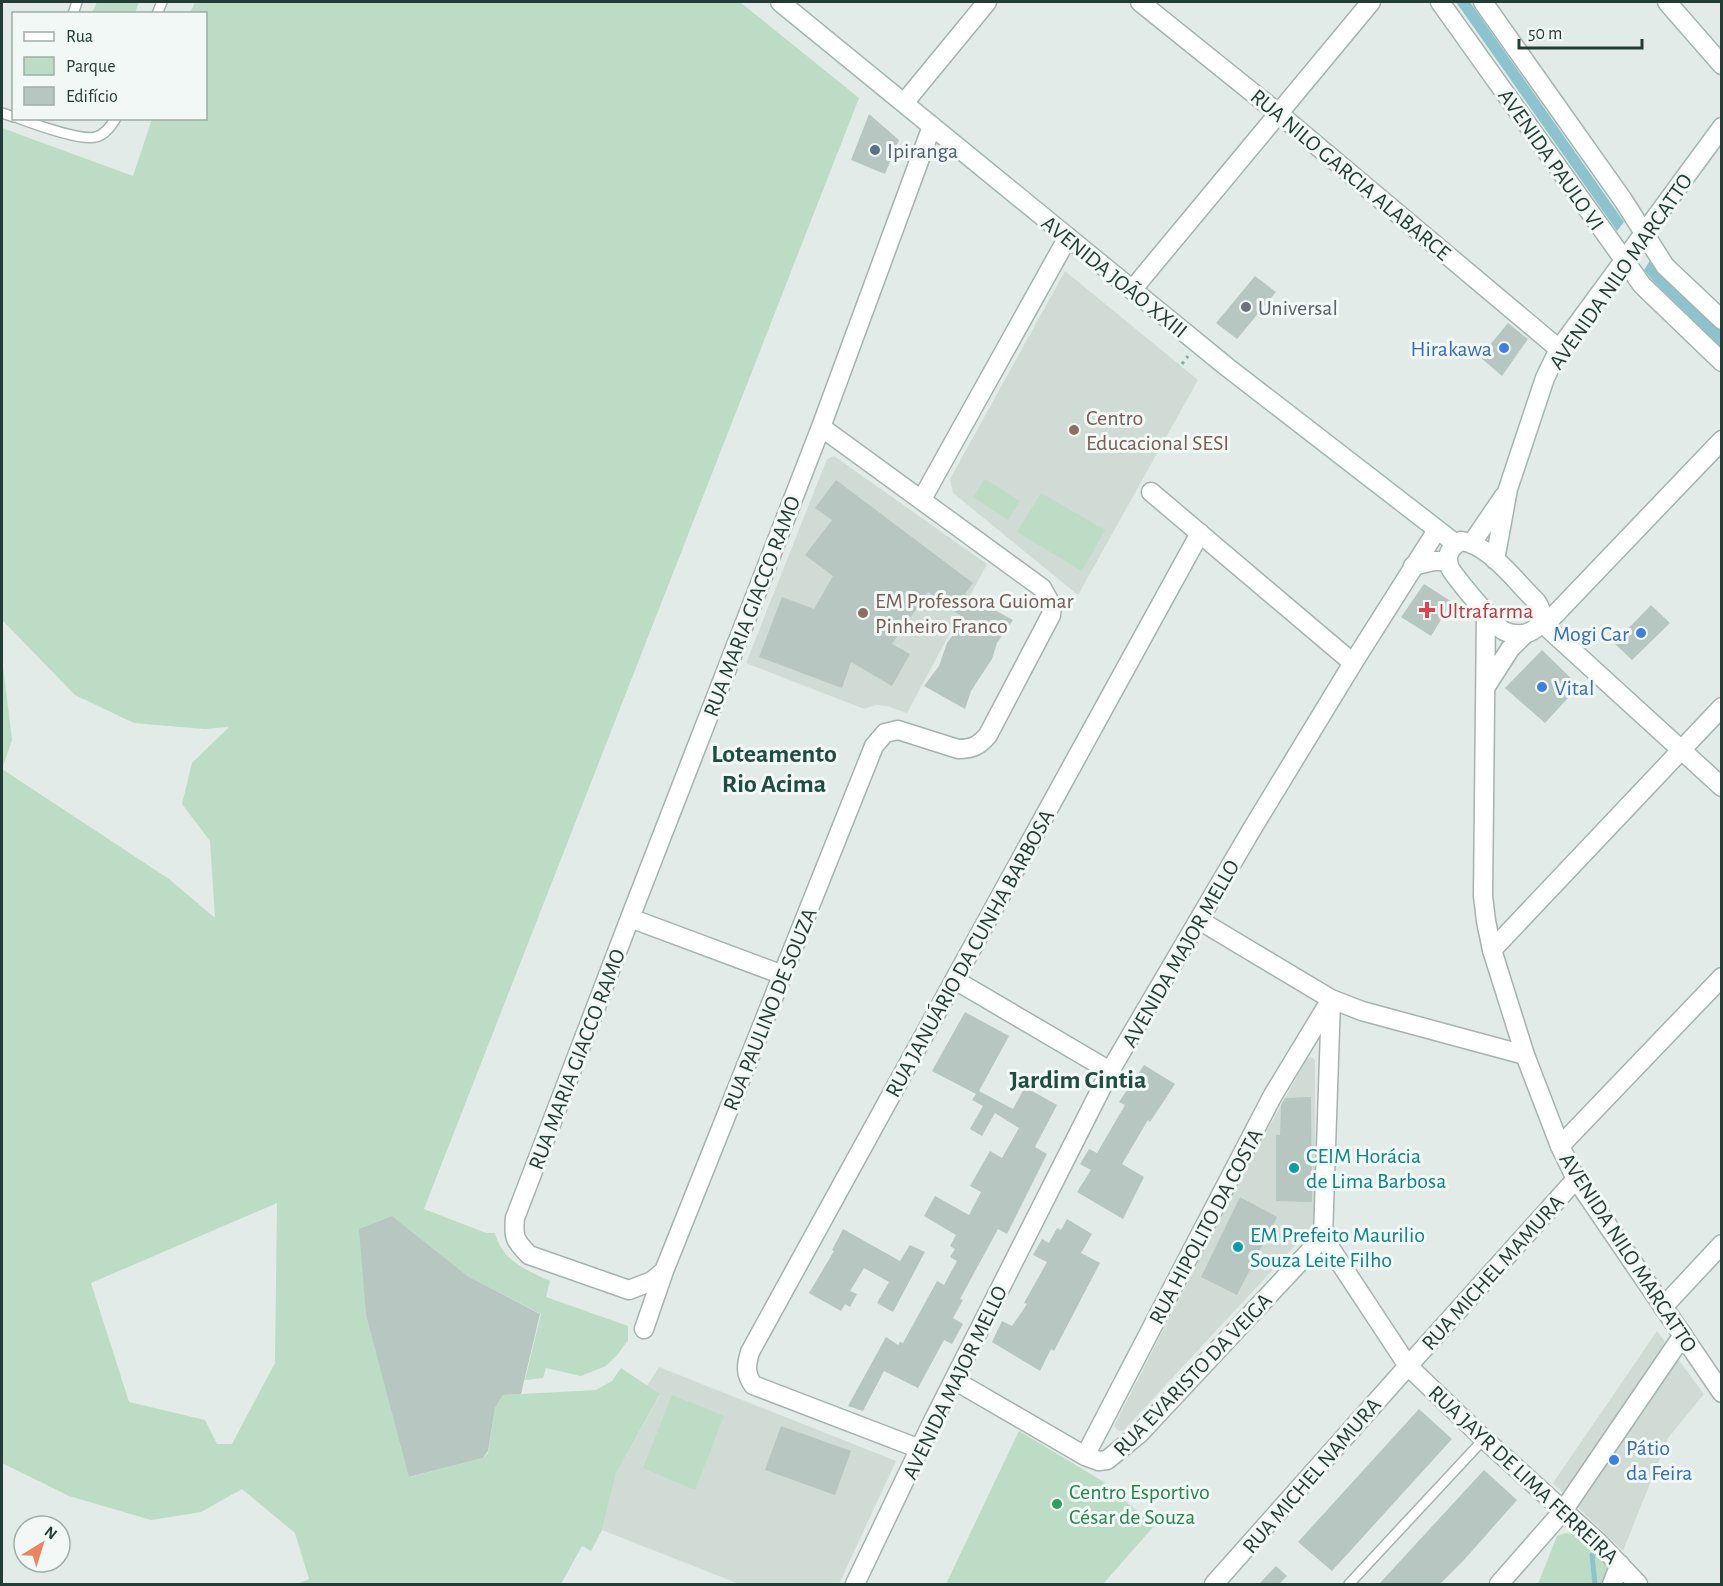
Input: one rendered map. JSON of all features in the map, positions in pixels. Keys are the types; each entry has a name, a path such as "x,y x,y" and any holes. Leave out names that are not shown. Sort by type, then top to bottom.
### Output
{"street":[{"name":"AVENIDA JOÃO XXIII","path":"780,2 1227,367 1437,530 1458,549 1484,550 1536,601 1541,610 1542,623 1722,787"},
{"path":"904,103 987,2"},
{"name":"RUA NILO GARCIA ALABARCE","path":"1140,2 1278,113 1559,349"},
{"path":"1132,290 1371,2"},
{"name":"AVENIDA PAULO VI","path":"1440,2 1642,285 1722,362"},
{"name":"AVENIDA PAULO VI","path":"1483,2 1645,233 1665,266 1722,320"},
{"path":"1667,2 1722,65"},
{"name":"RUA MARIA GIACCO RAMO","path":"629,1290 529,1255 518,1244 513,1233 515,1218 821,427 932,126"},
{"name":"AVENIDA NILO MARCATTO","path":"1495,560 1508,489 1545,378 1559,349 1722,127"},
{"path":"821,427 922,499 1068,237"},
{"path":"1487,685 1510,649 1524,634 1538,628 1722,440"},
{"name":"AVENIDA NILO MARCATTO","path":"1458,549 1508,489"},
{"path":"1151,492 1353,663"},
{"name":"RUA PAULINO DE SOUZA","path":"629,1290 642,1316 644,1329 664,1271 874,746 885,733 898,730 958,749 968,749 980,744 988,735 1051,615 1052,606 1042,588 922,499"},
{"name":"AVENIDA MAJOR MELLO","path":"855,1584 954,1380 1110,1071 1353,663 1437,530"},
{"name":"RUA JANUÁRIO DA CUNHA BARBOSA","path":"920,1449 753,1385 746,1367 750,1352 1200,532"},
{"name":"AVENIDA JOÃO XXIII","path":"1458,549 1454,574 1497,626 1506,632 1524,634"},
{"path":"1413,566 1433,561 1458,549"},
{"name":"AVENIDA NILO MARCATTO","path":"1486,612 1484,896 1492,950 1526,1054 1560,1146 1576,1179 1722,1393"},
{"path":"1492,950 1722,707"},
{"path":"630,918 783,975"},
{"path":"1200,920 1331,999 1362,1011 1526,1054"},
{"path":"1560,1146 1722,977"},
{"path":"955,980 1110,1071"},
{"path":"1323,1237 1331,999"},
{"name":"RUA HIPOLITO DA COSTA","path":"1085,1456 1273,1095 1331,999"},
{"name":"RUA MICHEL MAMURA","path":"1407,1365 1576,1179"},
{"name":"RUA JAYR DE LIMA FERREIRA","path":"1323,1237 1407,1365 1620,1564 1638,1584"},
{"name":"RUA EVARISTO DA VEIGA","path":"954,1380 1085,1456 1099,1461 1107,1460 1123,1449 1323,1237"},
{"path":"1664,1307 1722,1244"},
{"path":"629,1290 652,1281 664,1271"},
{"path":"1499,1584 1563,1511 1683,1335"},
{"name":"RUA MICHEL NAMURA","path":"1214,1584 1407,1365"},
{"path":"1612,1584 1620,1564"}],"lane":[{"path":"36,121 84,137 97,137 109,129 115,120"},
{"path":"1349,1584 1484,1439"}],"shaded area":[{"name":"Centro Educacional SESI","path":"1065,271 1198,380 1078,595 953,493 950,479"},
{"name":"EM Professora Guiomar Pinheiro Franco","path":"834,456 987,564 907,713 887,706 876,705 864,709 746,663 827,459"},
{"path":"1311,1057 1315,1060 1315,1224 1124,1430 1119,1431 1114,1426 1255,1152 1307,1059"},
{"name":"Pátio da Feira","path":"1657,1331 1704,1394 1668,1438 1623,1551 1553,1483"},
{"path":"659,1367 896,1461 839,1584 739,1584 602,1530 616,1474 660,1395 647,1386"}],"green space":[{"path":"97,2 139,2 135,12 92,12"},
{"path":"195,2 740,2 859,98 424,1209 486,1233 495,1233 503,1251 509,1258 550,1281 546,1297 628,1326 628,1340 606,1366 581,1376 546,1368 543,1378 525,1380 541,1314 469,1277 392,1216 360,1229 366,1315 410,1477 483,1458 488,1453 495,1408 503,1395 596,1390 612,1381 621,1368 660,1394 616,1474 602,1530 591,1551 582,1546 561,1584 297,1584 309,1579 295,1533 242,1489 201,1512 151,1520 69,1496 2,1463 2,769 169,879 215,918 210,841 182,804 192,763 229,727 205,729 134,723 75,695 2,620 2,128 133,176 152,120 207,120 207,12 190,12","holes":["277,1203 275,1363 232,1444 217,1444 205,1420 129,1402 91,1283"]},
{"path":"985,479 1020,501 1008,520 973,497"},
{"path":"1041,493 1105,530 1082,571 1017,532"},
{"path":"2,658 12,740 2,769"},
{"path":"672,1395 724,1416 695,1490 643,1468"},
{"name":"Centro Esportivo César de Souza","path":"1019,1431 1104,1482 1154,1526 1103,1584 946,1584"},
{"path":"1566,1533 1580,1535 1608,1565 1604,1584 1538,1584 1557,1536"}],"water":[{"path":"1456,2 1470,2 1624,222 1617,231"},
{"path":"1651,259 1657,268 1721,331 1721,347 1644,270"}],"building":[{"name":"Ipiranga","path":"869,114 899,140 885,174 851,160"},
{"name":"Universal","path":"1255,276 1276,292 1237,339 1216,323"},
{"name":"Hirakawa","path":"1508,323 1528,339 1502,376 1480,357"},
{"path":"836,480 973,583 965,594 1013,620 997,643 992,659 971,691 965,709 924,686 939,666 947,643 965,619 928,592 892,644 910,654 892,686 851,662 842,688 759,657 782,597 814,609 833,576 805,555 832,520 815,508"},
{"name":"Ultrafarma","path":"1424,584 1452,602 1431,636 1401,617"},
{"name":"Mogi Car","path":"1651,605 1670,623 1632,660 1614,643"},
{"name":"Vital","path":"1542,650 1579,686 1545,723 1505,688"},
{"path":"965,1012 1009,1036 979,1091 1013,1109 1025,1087 1057,1105 1035,1147 1047,1154 1007,1234 998,1229 960,1299 963,1300 953,1318 963,1324 952,1344 944,1340 918,1388 884,1371 863,1411 848,1406 886,1337 898,1345 900,1342 903,1343 937,1281 944,1285 957,1261 950,1257 955,1249 950,1246 956,1235 924,1216 935,1196 969,1215 981,1192 970,1186 990,1151 1002,1158 1019,1128 995,1113 982,1136 970,1129 983,1106 972,1100 976,1094 932,1071"},
{"path":"1144,1065 1175,1084 1150,1122 1148,1120 1122,1164 1144,1177 1123,1219 1077,1192 1091,1170 1080,1164 1089,1149 1097,1153 1125,1105 1119,1102"},
{"name":"CEIM Horácia de Lima Barbosa","path":"1311,1097 1312,1202 1276,1201 1276,1135 1280,1135 1281,1105 1285,1098"},
{"name":"EM Prefeito Maurilio Souza Leite Filho","path":"1240,1197 1277,1217 1237,1295 1201,1277"},
{"path":"392,1216 469,1277 540,1314 521,1394 503,1395 495,1408 488,1451 483,1458 409,1477 366,1315 359,1229"},
{"path":"1067,1219 1092,1234 1081,1253 1100,1263 1054,1351 1051,1349 1040,1371 992,1342 1002,1321 1012,1326 1027,1304 1024,1303 1047,1262 1033,1255 1042,1239 1049,1243 1057,1228 1061,1230"},
{"path":"843,1229 900,1261 910,1245 925,1252 893,1312 877,1303 889,1282 864,1268 850,1291 857,1294 850,1307 845,1304 841,1311 809,1293 834,1251 832,1250"},
{"path":"1419,1409 1452,1439 1332,1571 1298,1542"},
{"path":"781,1426 851,1451 835,1495 765,1470"},
{"path":"1484,1470 1517,1500 1464,1560 1440,1584 1379,1584"},
{"path":"1276,1566 1287,1576 1279,1584 1259,1584"}],"waterway":[{"path":"1592,1555 1595,1584"}],"place":[{"name":"Ipiranga","path":"875,150"},
{"name":"Universal","path":"1246,307"},
{"name":"Hirakawa","path":"1504,348"},
{"name":"Centro Educacional SESI","path":"1074,430"},
{"name":"Ultrafarma","path":"1427,610"},
{"name":"EM Professora Guiomar Pinheiro Franco","path":"863,613"},
{"name":"Mogi Car","path":"1641,633"},
{"name":"Vital","path":"1542,687"},
{"name":"CEIM Horácia de Lima Barbosa","path":"1294,1168"},
{"name":"EM Prefeito Maurilio Souza Leite Filho","path":"1238,1247"},
{"name":"Pátio da Feira","path":"1614,1460"},
{"name":"Centro Esportivo César de Souza","path":"1057,1504"}],"district":[{"name":"Loteamento Rio Acima","path":"774,768"},
{"name":"Jardim Cintia","path":"1078,1079"}]}
